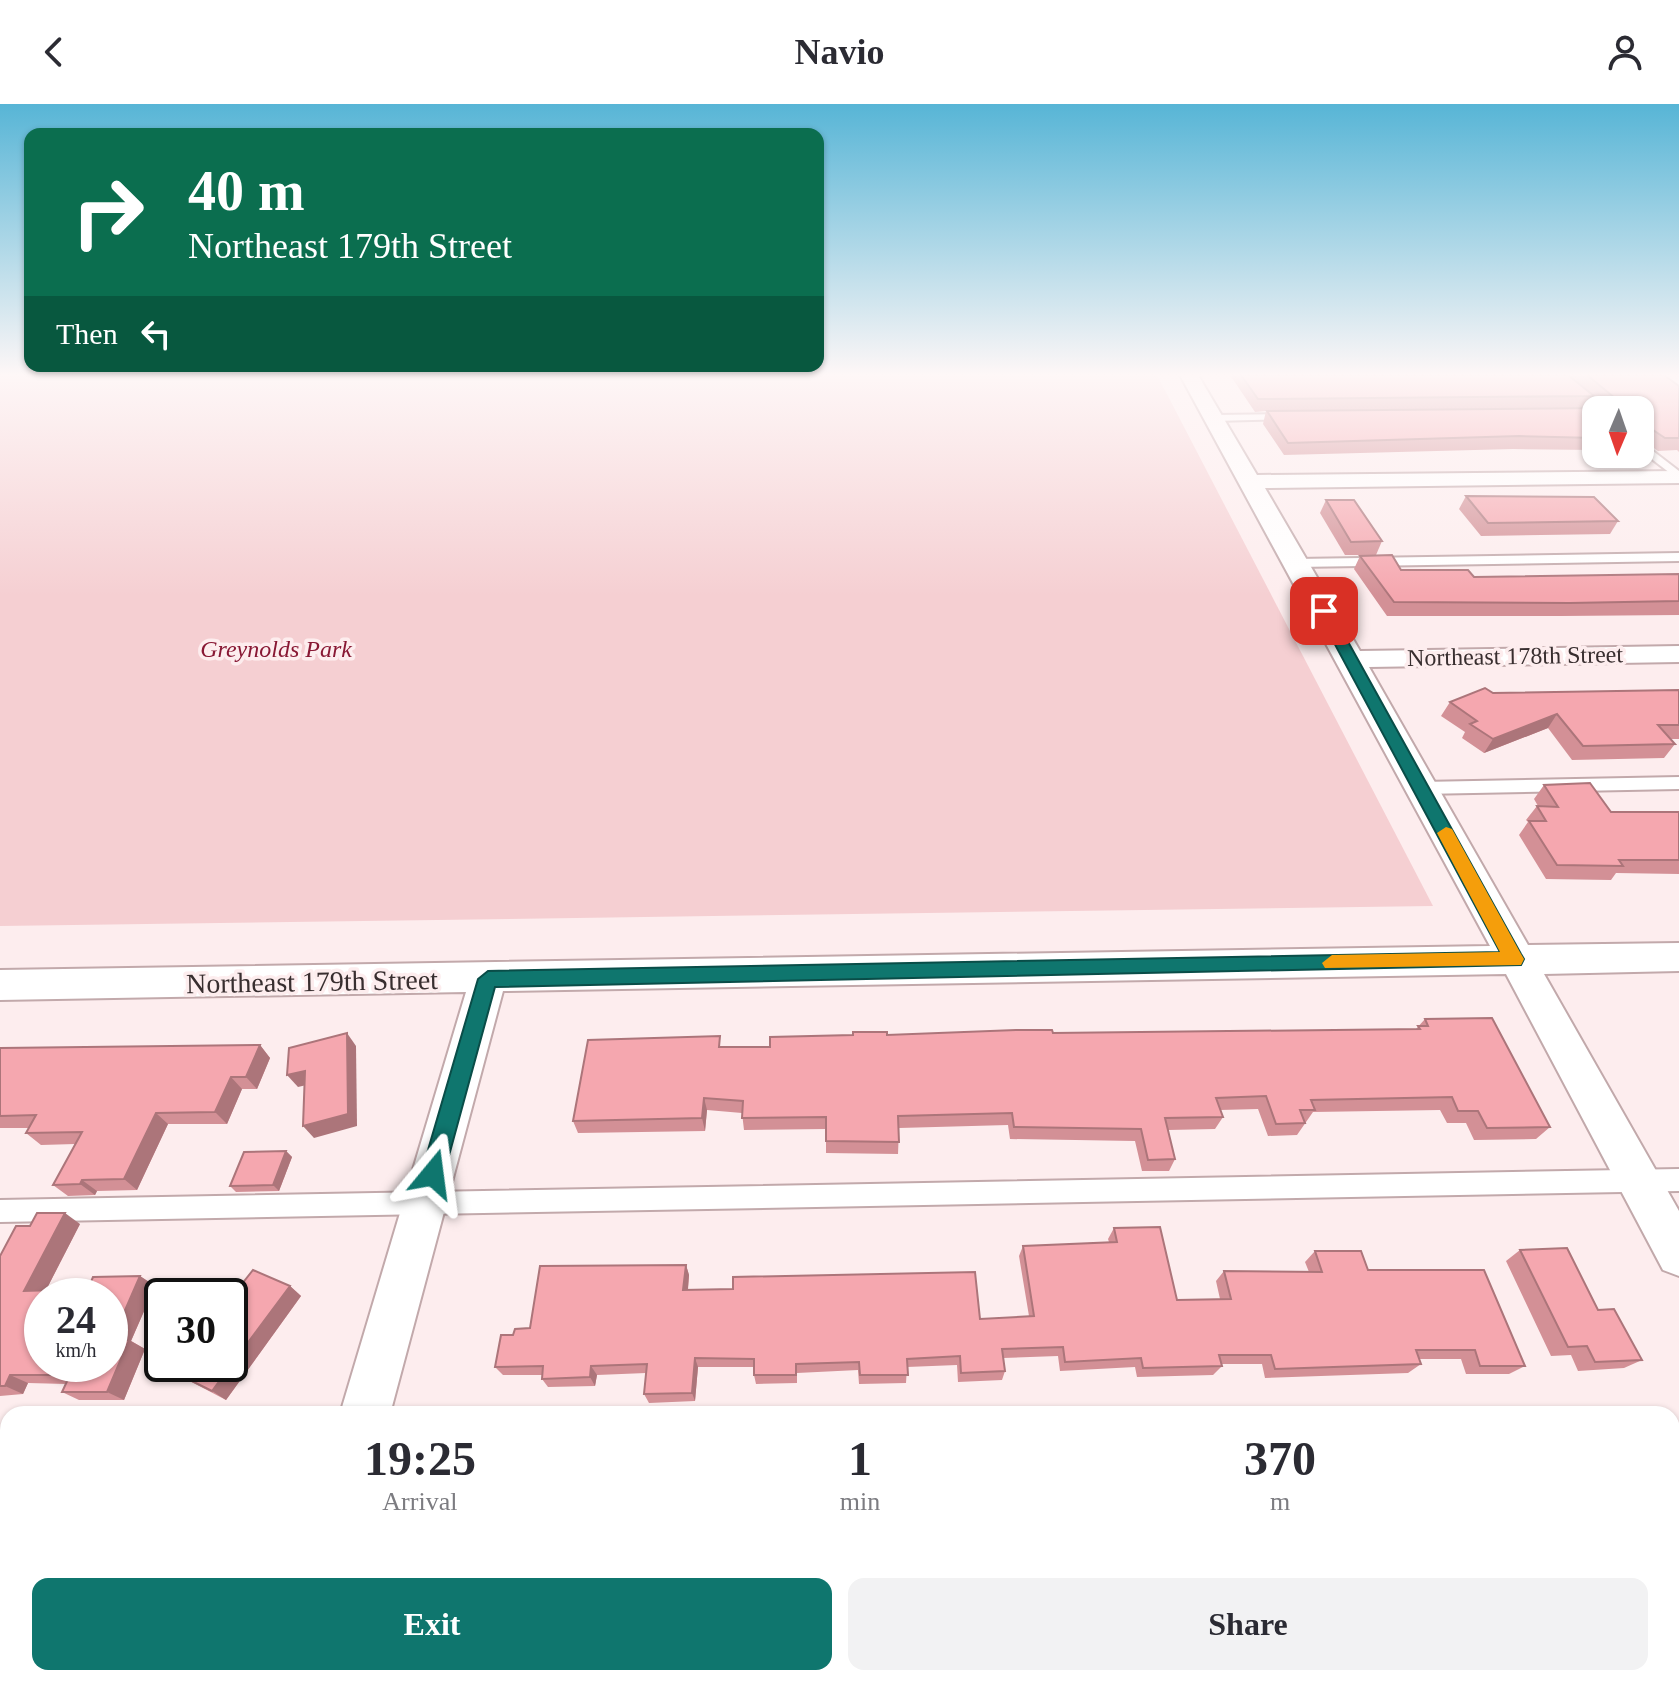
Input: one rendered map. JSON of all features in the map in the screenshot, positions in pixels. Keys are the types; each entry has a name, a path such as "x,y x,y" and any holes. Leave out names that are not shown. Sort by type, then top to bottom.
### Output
{"street":[{"path":"1231,449 1351,659 1679,1254"},
{"path":"1250,482 1679,477"},
{"name":"Northeast 178th Street","path":"1351,659 1679,654"},
{"name":"Northeast 179th Street","path":"0,985 1679,957"},
{"path":"367,1406 488,979"}],"lane":[{"path":"1654,456 1679,477"},
{"path":"1296,563 1679,557"},
{"path":"1421,788 1679,783"},
{"path":"0,1211 1679,1180"}],"green space":[{"name":"Greynolds Park","path":"0,449 1195,449 1433,906 0,926"}],"building":[{"path":"1466,496 1594,497 1618,521 1488,523"},
{"path":"1326,500 1354,500 1382,541 1351,542"},
{"path":"1392,555 1401,570 1468,570 1474,577 1679,574 1679,601 1394,602 1360,556"},
{"path":"1485,688 1493,693 1679,690 1679,725 1658,725 1675,744 1583,746 1557,714 1493,739 1470,724 1477,721 1450,702"},
{"path":"1590,783 1611,812 1679,812 1679,860 1619,860 1623,866 1557,865 1529,821 1546,821 1537,806 1558,807 1544,785"},
{"path":"1492,1018 1550,1127 1487,1128 1478,1111 1458,1111 1452,1097 1311,1100 1315,1110 1300,1110 1305,1123 1276,1124 1266,1096 1216,1098 1223,1117 1165,1118 1175,1159 1148,1160 1141,1129 1014,1127 1012,1113 898,1116 899,1142 826,1141 826,1117 742,1118 743,1101 704,1098 702,1118 573,1121 588,1040 720,1036 719,1047 770,1047 770,1037 853,1035 853,1032 887,1032 887,1035 1016,1030 1052,1030 1053,1033 1420,1029 1418,1026 1428,1026 1425,1019"},
{"path":"347,1033 348,1114 303,1126 305,1071 287,1075 289,1048"},
{"path":"260,1045 246,1077 231,1077 215,1112 156,1113 124,1179 82,1180 80,1184 53,1185 82,1132 26,1133 36,1115 0,1116 0,1048"},
{"path":"286,1151 273,1185 230,1186 244,1152"},
{"path":"37,1213 65,1213 31,1278 24,1278 24,1375 10,1375 5,1386 0,1386 0,1256 16,1226 30,1226"},
{"path":"1160,1227 1177,1300 1231,1299 1224,1271 1322,1272 1315,1251 1361,1251 1368,1270 1484,1270 1525,1366 1480,1366 1475,1350 1416,1350 1421,1364 1275,1369 1271,1355 1219,1355 1222,1366 1143,1368 1141,1358 1065,1362 1063,1347 1002,1349 1005,1371 961,1373 960,1356 907,1359 908,1375 860,1375 859,1362 796,1364 796,1375 754,1375 754,1359 695,1358 692,1393 644,1394 647,1364 591,1366 590,1377 542,1379 543,1366 495,1367 501,1335 513,1335 515,1329 530,1328 540,1266 686,1265 683,1290 733,1289 733,1277 975,1272 980,1319 1034,1316 1023,1246 1117,1242 1114,1228"},
{"path":"1567,1248 1598,1310 1614,1309 1642,1360 1595,1362 1587,1346 1568,1347 1520,1250"},
{"path":"253,1270 290,1286 248,1343 248,1278"},
{"path":"140,1276 128,1303 128,1278 93,1278 93,1277"},
{"path":"67,1382 111,1382 107,1392 62,1392"},
{"path":"194,1382 219,1382 212,1391"}],"slow traffic":[{"path":"1332,963 1514,959 1446,833"}],"route":[{"path":"433,1174 488,979 1514,959 1324,611"}]}
